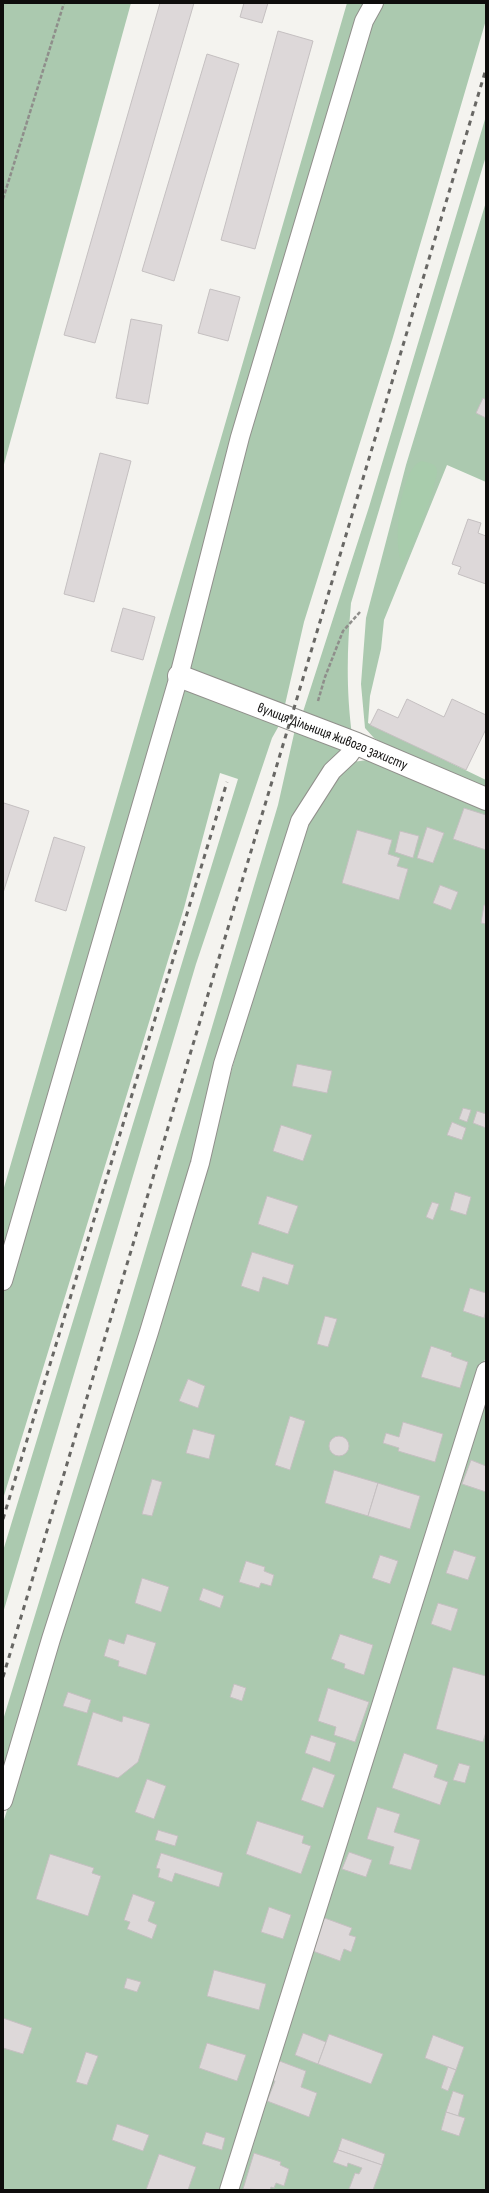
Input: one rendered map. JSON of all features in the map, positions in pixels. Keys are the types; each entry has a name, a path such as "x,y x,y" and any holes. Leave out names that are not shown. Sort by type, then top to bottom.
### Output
{"street":[{"name":"вулиця Дільниця живого захисту","path":"179,676 357,744 486,799"}],"lane":[{"path":"3,1281 179,676 243,429 364,21 374,3"},
{"path":"3,1801 52,1639 149,1332 200,1163 223,1064 300,821 332,771 349,755 357,744"},
{"path":"229,2190 486,1371"}],"path":[{"path":"3,199 64,3"},
{"path":"305,725 313,715 343,631 360,612"}],"green space":[{"path":"3,3 131,3 3,468"},
{"path":"347,3 486,3 486,20 393,337 304,622 281,722 272,738 196,964 3,1613 3,1551 238,779 220,773 184,908 3,1499 3,1191"},
{"path":"486,116 486,156 351,603 348,669 352,735 302,715 369,507"},
{"path":"486,202 486,482 447,465 384,620 381,649 370,696 368,723 486,780 486,792 391,748 374,738 365,728 361,684 366,618 406,465"},
{"path":"422,461 435,466 437,470 434,488 417,534 406,558 402,563 399,554 398,525 403,491 414,466"},
{"path":"296,725 345,750 324,768 205,1116 3,1793 3,1720 119,1340 278,805"},
{"path":"367,760 486,807 486,1356 424,1560 222,2190 3,2190 3,1823 190,1218 287,873 313,810 336,777 353,762"},
{"path":"486,1392 486,2190 233,2190"}],"building":[{"path":"160,3 194,3 95,343 64,335"},
{"path":"244,3 268,3 262,23 240,17"},
{"path":"278,31 313,41 255,249 221,240"},
{"path":"207,54 239,64 174,281 142,271"},
{"path":"210,289 240,297 228,341 198,333"},
{"path":"131,319 162,325 148,404 116,398"},
{"path":"483,398 486,400 486,418 476,413"},
{"path":"100,453 131,461 94,602 64,594"},
{"path":"468,519 481,523 478,533 486,536 486,584 458,574 461,567 452,564"},
{"path":"123,608 155,617 143,660 111,651"},
{"path":"407,699 444,717 452,699 486,715 486,729 466,770 370,725 378,709 398,718"},
{"path":"4,803 29,811 3,893 3,805"},
{"path":"464,808 486,815 486,850 453,839"},
{"path":"427,827 444,833 433,863 417,858"},
{"path":"357,830 392,840 388,854 400,858 397,866 408,869 399,900 342,883"},
{"path":"400,831 419,836 413,858 395,852"},
{"path":"54,837 85,847 66,911 35,901"},
{"path":"440,885 458,892 451,910 433,903"},
{"path":"484,905 486,905 486,924 481,923"},
{"path":"297,1064 332,1071 327,1093 292,1086"},
{"path":"463,1108 471,1110 467,1122 459,1119"},
{"path":"477,1111 486,1114 486,1128 473,1123"},
{"path":"452,1122 466,1128 462,1140 447,1135"},
{"path":"281,1125 312,1135 303,1161 273,1151"},
{"path":"455,1192 471,1197 466,1215 450,1210"},
{"path":"267,1196 298,1206 288,1234 258,1224"},
{"path":"432,1202 439,1204 433,1220 426,1217"},
{"path":"252,1252 294,1265 288,1285 263,1277 259,1292 241,1286"},
{"path":"470,1288 486,1293 486,1310 484,1318 463,1311"},
{"path":"325,1316 337,1319 328,1347 317,1344"},
{"path":"431,1346 452,1353 451,1356 468,1362 460,1388 421,1377"},
{"path":"188,1379 205,1386 198,1408 179,1401"},
{"path":"290,1416 305,1421 290,1470 275,1465"},
{"path":"403,1422 443,1434 435,1462 398,1451 399,1448 383,1443 386,1433 399,1437"},
{"path":"193,1429 215,1435 209,1459 186,1453"},
{"path":"339,1436 346,1439 349,1446 346,1453 339,1456 332,1453 329,1446 332,1439"},
{"path":"471,1460 486,1466 486,1492 462,1484"},
{"path":"334,1470 378,1483 368,1516 325,1503"},
{"path":"152,1479 162,1482 152,1516 142,1514"},
{"path":"378,1483 420,1496 410,1529 368,1516"},
{"path":"454,1550 476,1557 468,1580 446,1573"},
{"path":"380,1555 398,1561 390,1584 372,1578"},
{"path":"246,1561 265,1567 264,1571 274,1575 271,1586 261,1583 259,1588 239,1582"},
{"path":"142,1578 169,1587 161,1612 135,1603"},
{"path":"203,1588 224,1596 220,1608 199,1600"},
{"path":"438,1603 458,1609 451,1631 431,1624"},
{"path":"127,1634 156,1643 146,1675 118,1666 119,1661 104,1656 109,1639 124,1644"},
{"path":"340,1634 373,1645 364,1675 344,1668 345,1664 331,1659"},
{"path":"453,1667 486,1676 486,1732 483,1742 436,1729"},
{"path":"234,1684 246,1688 242,1701 230,1697"},
{"path":"328,1688 369,1702 355,1742 334,1735 336,1727 318,1721"},
{"path":"68,1692 91,1700 87,1713 63,1706"},
{"path":"93,1712 122,1722 123,1716 150,1724 138,1762 118,1778 77,1765"},
{"path":"311,1735 336,1743 330,1762 305,1753"},
{"path":"404,1753 438,1765 434,1777 448,1782 440,1805 392,1788"},
{"path":"459,1763 470,1766 465,1783 453,1780"},
{"path":"313,1767 335,1775 323,1808 301,1800"},
{"path":"147,1779 166,1786 154,1819 135,1812"},
{"path":"377,1807 400,1814 394,1832 420,1840 411,1870 389,1864 394,1847 367,1839"},
{"path":"257,1821 304,1836 302,1843 311,1846 301,1874 246,1854"},
{"path":"158,1830 178,1836 175,1846 155,1840"},
{"path":"349,1852 372,1860 366,1877 342,1869"},
{"path":"161,1853 223,1873 219,1887 175,1873 172,1882 158,1877 160,1869 156,1868"},
{"path":"50,1854 94,1868 92,1873 101,1876 88,1916 36,1899"},
{"path":"133,1894 155,1902 148,1921 157,1925 152,1939 127,1929 130,1922 124,1920"},
{"path":"269,1907 291,1915 283,1939 261,1932"},
{"path":"322,1917 352,1928 349,1935 356,1937 351,1952 344,1949 340,1961 310,1950"},
{"path":"214,1970 266,1984 259,2010 207,1996"},
{"path":"127,1978 141,1982 137,1992 124,1988"},
{"path":"3,2018 32,2028 23,2054 3,2048"},
{"path":"303,2033 326,2042 318,2064 295,2055"},
{"path":"329,2034 383,2054 371,2084 318,2064"},
{"path":"433,2035 464,2047 456,2070 425,2058"},
{"path":"207,2043 246,2055 237,2081 199,2068"},
{"path":"86,2052 98,2056 87,2085 76,2082"},
{"path":"277,2060 306,2071 301,2087 317,2093 309,2117 267,2101 275,2081 269,2080"},
{"path":"448,2067 456,2070 448,2091 441,2088"},
{"path":"453,2091 464,2095 458,2116 446,2112"},
{"path":"446,2112 465,2118 459,2136 441,2130"},
{"path":"117,2124 149,2135 143,2151 112,2140"},
{"path":"206,2132 225,2138 222,2150 202,2144"},
{"path":"342,2138 385,2154 382,2165 338,2150"},
{"path":"338,2150 382,2165 373,2190 349,2189 355,2173 359,2174 362,2168 348,2163 347,2167 333,2162"},
{"path":"254,2153 281,2162 280,2165 289,2169 284,2186 276,2183 274,2188 271,2187 270,2190 243,2189"},
{"path":"159,2154 196,2167 188,2190 146,2190"}],"railway":[{"path":"3,1677 486,69"},
{"path":"3,1519 227,782"}]}
